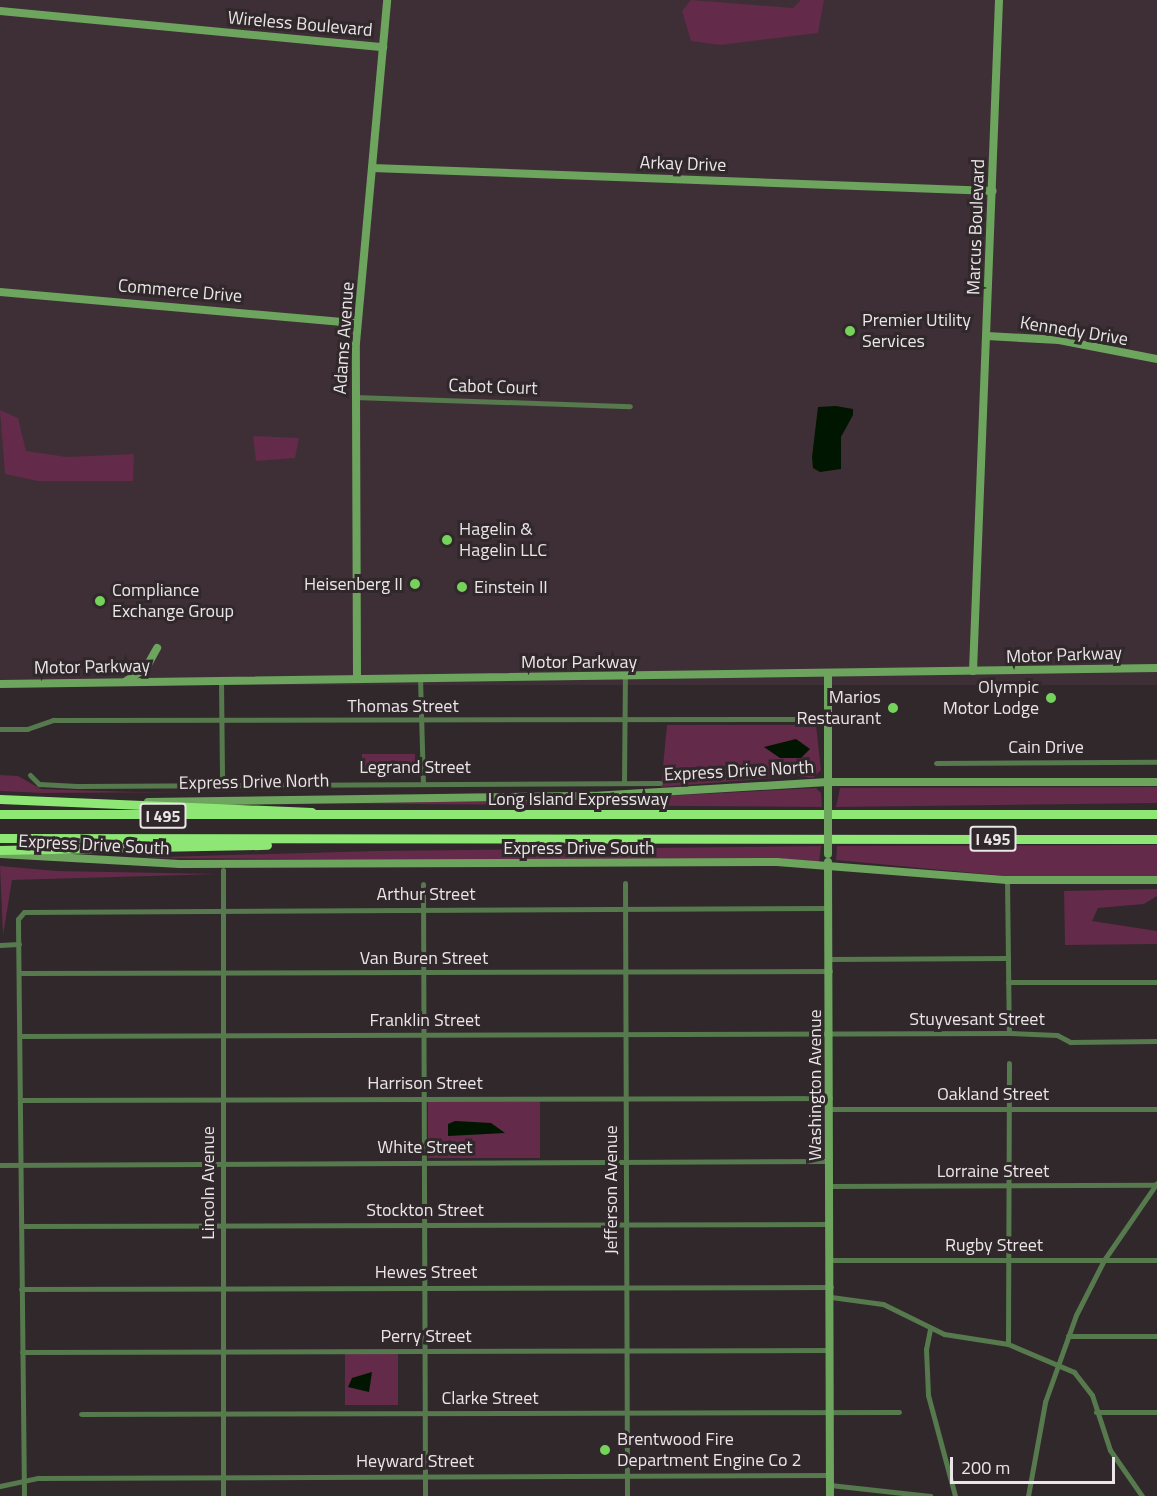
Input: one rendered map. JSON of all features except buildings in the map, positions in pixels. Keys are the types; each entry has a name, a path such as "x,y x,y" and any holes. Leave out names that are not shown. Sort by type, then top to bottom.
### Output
{"highway":[{"name":"Express Drive North","path":"0,799 142,802"},
{"path":"142,802 298,808 326,815"},
{"name":"Long Island Expressway","path":"0,814 1157,814"},
{"name":"I 495","path":"0,838 1157,839"},
{"path":"0,852 247,848 305,838"}],"street":[{"name":"Adams Avenue","path":"357,679 354,397 357,323 387,0"},
{"name":"Marcus Boulevard","path":"973,671 999,0"},
{"name":"Wireless Boulevard","path":"0,11 383,47"},
{"name":"Arkay Drive","path":"372,168 993,191"},
{"name":"Commerce Drive","path":"0,292 357,323"},
{"name":"Kennedy Drive","path":"987,336 1059,340 1157,359"},
{"name":"Cabot Court","path":"354,397 630,406"},
{"path":"125,682 146,668 157,648"},
{"name":"Motor Parkway","path":"0,684 420,677 625,678 1157,668"},
{"name":"Washington Avenue","path":"828,674 830,1496"},
{"path":"420,677 423,782"},
{"path":"624,783 625,678"},
{"path":"222,681 222,784"},
{"name":"Thomas Street","path":"0,729 27,729 53,720 221,723 808,719"},
{"name":"Cain Drive","path":"936,763 1157,762"},
{"name":"Legrand Street","path":"30,775 39,784 77,786 423,782 660,783"},
{"name":"Express Drive North","path":"142,802 593,796 828,782 1157,782"},
{"name":"Express Drive South","path":"0,852 190,865 828,865 1007,880 1157,880"},
{"name":"Lincoln Avenue","path":"223,870 223,1496"},
{"path":"1007,880 1009,1033"},
{"path":"423,884 426,1098 425,1496"},
{"name":"Jefferson Avenue","path":"625,884 627,1496"},
{"name":"Arthur Street","path":"19,944 18,919 24,912 828,908"},
{"path":"0,945 19,944 24,1496"},
{"path":"830,958 1008,958"},
{"name":"Van Buren Street","path":"19,973 830,971"},
{"path":"1008,982 1157,982"},
{"name":"Stuyvesant Street","path":"830,1034 1009,1033 1057,1035 1070,1042 1157,1041"},
{"name":"Franklin Street","path":"20,1036 830,1034"},
{"path":"1008,1344 1009,1063"},
{"name":"Harrison Street","path":"21,1100 830,1098"},
{"name":"Oakland Street","path":"830,1109 1157,1109"},
{"name":"White Street","path":"0,1164 830,1161"},
{"path":"1028,1496 1041,1420 1057,1364 1068,1336 1104,1260 1156,1184"},
{"name":"Lorraine Street","path":"830,1186 1156,1184"},
{"name":"Stockton Street","path":"21,1226 830,1224"},
{"name":"Rugby Street","path":"830,1260 1157,1260"},
{"name":"Hewes Street","path":"21,1289 831,1287"},
{"path":"831,1297 883,1304 930,1329 1008,1344 1057,1364 1081,1378 1110,1450 1142,1496"},
{"path":"930,1329 926,1349 928,1395 955,1496"},
{"path":"1068,1336 1157,1336"},
{"name":"Perry Street","path":"22,1352 830,1350"},
{"name":"Clarke Street","path":"81,1414 899,1412"},
{"path":"1096,1412 1157,1412"},
{"name":"Heyward Street","path":"0,1486 23,1479 223,1476 830,1475"},
{"path":"830,1485 930,1496"}],"shaded area":[{"path":"0,0 1157,0 1157,685 0,685"},
{"path":"691,0 793,8 801,0 824,0 818,33 720,45 691,41 682,11"},
{"path":"836,406 853,409 853,415 841,437 841,469 820,472 813,468 812,457 818,407"},
{"path":"0,410 18,418 26,451 67,457 134,454 133,481 38,481 5,474"},
{"path":"253,436 299,438 295,458 256,461"},
{"path":"667,725 816,725 821,770 813,778 798,776 661,787"},
{"path":"796,739 810,749 801,758 780,758 764,747"},
{"path":"362,754 415,754 415,775 362,775"},
{"path":"0,775 18,776 41,789 137,792 604,790 42,793 0,791"},
{"path":"1157,787 1157,803 836,807 840,788"},
{"path":"816,788 821,793 822,807 282,803 567,801"},
{"path":"1157,845 1157,878 1016,877 836,860 837,846"},
{"path":"821,846 819,862 128,858 375,851"},
{"path":"0,866 57,871 219,874 12,880 3,935"},
{"path":"1157,889 1157,896 1144,904 1098,908 1092,921 1157,931 1157,944 1065,945 1064,891"},
{"path":"428,1101 540,1101 540,1158 428,1158"},
{"path":"455,1121 491,1123 505,1133 448,1136 448,1124"},
{"path":"345,1353 398,1353 398,1405 345,1405"},
{"path":"372,1372 369,1392 348,1387 352,1378"}],"place":[{"name":"Premier Utility Services","path":"850,331"},
{"name":"Hagelin & Hagelin LLC","path":"447,540"},
{"name":"Heisenberg II","path":"415,584"},
{"name":"Einstein II","path":"462,587"},
{"name":"Compliance Exchange Group","path":"100,601"},
{"name":"Olympic Motor Lodge","path":"1051,698"},
{"name":"Marios Restaurant","path":"893,708"},
{"name":"Brentwood Fire Department Engine Co 2","path":"605,1450"}]}
